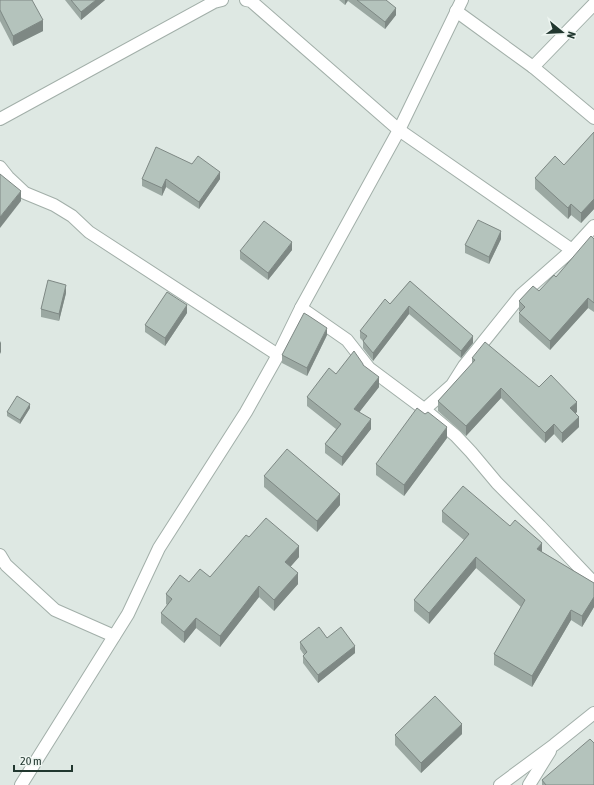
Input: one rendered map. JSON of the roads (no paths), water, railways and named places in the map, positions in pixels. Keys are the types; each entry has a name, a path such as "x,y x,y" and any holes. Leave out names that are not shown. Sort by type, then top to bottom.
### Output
{"street":[{"path":"0,120 214,2 222,0"},
{"path":"246,0 251,1 399,130 572,250"},
{"path":"534,68 594,4"},
{"path":"21,785 128,614 159,548 246,412 278,355 301,308 399,130 459,5 594,118"},
{"path":"0,167 25,193 54,205 72,216 89,232 278,355"},
{"path":"424,409 452,385 464,366 521,295 572,250 594,226"},
{"path":"301,308 347,340 369,368 424,409 456,436 472,452 497,484 540,526 594,583"},
{"path":"0,555 6,565 54,610 114,636"},
{"path":"500,785 594,713"},
{"path":"528,785 554,745"}]}
